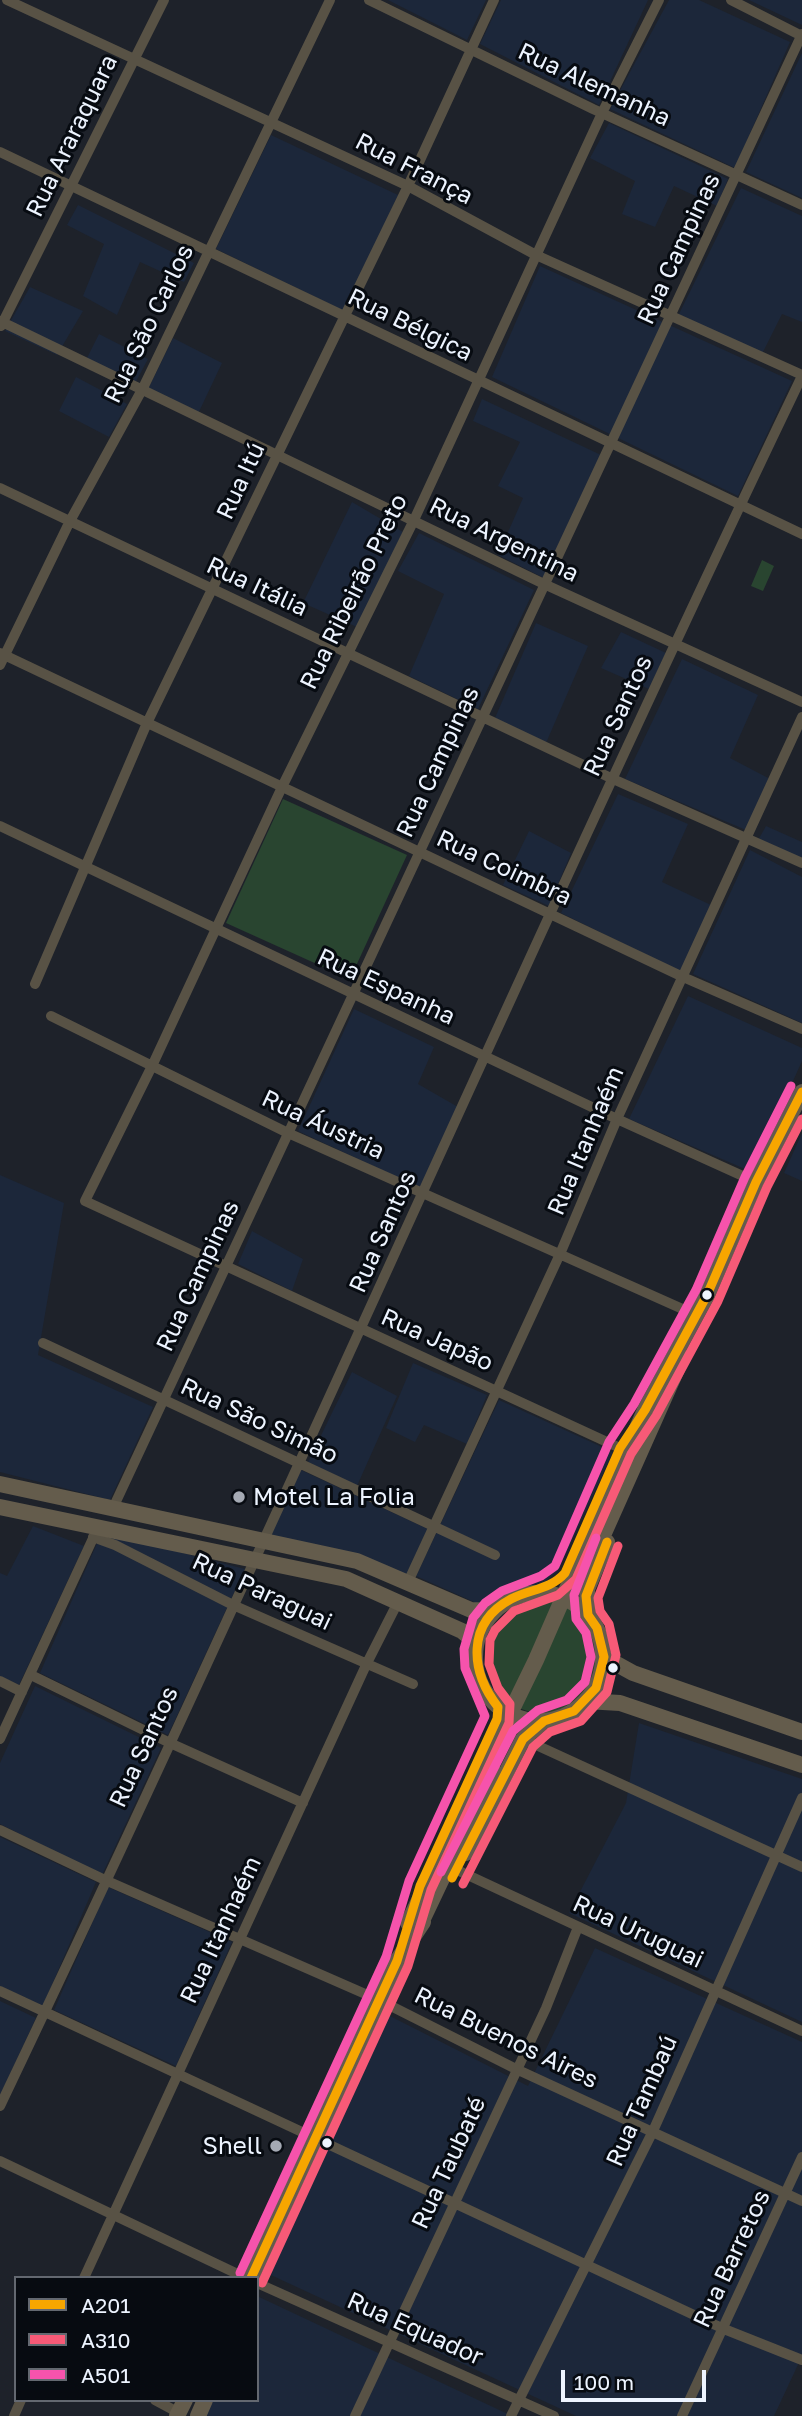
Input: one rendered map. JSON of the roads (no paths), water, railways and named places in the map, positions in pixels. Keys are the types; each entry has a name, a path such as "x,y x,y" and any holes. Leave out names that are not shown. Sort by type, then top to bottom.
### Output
{"main road":[{"path":"249,2276 651,1413 688,1343 694,1320 725,1258 757,1182 802,1092"},
{"path":"544,1721 513,1716 498,1707 486,1694 478,1678 474,1660 476,1643 483,1625 494,1611 509,1600 550,1587 565,1573 620,1448 651,1413"},
{"path":"588,1615 587,1589 647,1455 651,1413"},
{"path":"0,1484 357,1561 471,1609 494,1611"},
{"path":"0,1507 96,1533 346,1579 463,1632 476,1643"},
{"path":"413,1926 457,1870 523,1739 544,1721 574,1711 596,1688 604,1657 597,1628 588,1615 560,1596 527,1594"},
{"path":"604,1657 633,1673 802,1732"},
{"path":"586,1701 620,1703 802,1765"},
{"path":"413,1926 420,1886 497,1718 498,1707"}],"street":[{"name":"Rua França","path":"8,0 408,186 536,256 802,375"},
{"name":"Rua Araraquara","path":"1,324 164,0"},
{"name":"Rua São Carlos","path":"2,658 71,521 143,388 330,0"},
{"name":"Rua Alemanha","path":"369,0 802,205"},
{"name":"Rua Itú","path":"35,984 148,723 408,186 494,0"},
{"name":"Rua Ribeirão Preto","path":"85,1201 152,1066 282,787 414,520 603,113 659,0"},
{"path":"731,0 802,35"},
{"name":"Rua Campinas","path":"113,1508 802,35"},
{"name":"Rua Bélgica","path":"0,152 477,382 802,534"},
{"name":"Rua Argentina","path":"1,324 143,388 544,584 802,702"},
{"name":"Rua Santos","path":"0,2106 362,1330 550,912 802,375"},
{"name":"Rua Itália","path":"0,488 613,779 802,863"},
{"name":"Rua Coimbra","path":"2,658 148,723 683,977 802,1029"},
{"name":"Rua Itanhaém","path":"408,1582 560,1254 617,1119 802,717"},
{"name":"Rua Espanha","path":"0,826 617,1119 757,1182"},
{"name":"Rua Áustria","path":"51,1016 288,1133 560,1254 694,1320"},
{"name":"Rua Japão","path":"85,1201 362,1330 498,1389 620,1448"},
{"name":"Rua São Simão","path":"43,1343 495,1555"},
{"path":"0,1739 96,1533"},
{"name":"Rua Paraguai","path":"96,1533 233,1605 413,1684"},
{"name":"Rua Itanhaém","path":"84,2276 367,1663 398,1602"},
{"path":"31,1675 170,1743 303,1803"},
{"path":"0,1681 22,1692"},
{"path":"523,1739 802,1867"},
{"name":"Rua Tambaú","path":"511,2416 653,2131 802,1798"},
{"name":"Rua Buenos Aires","path":"0,1830 105,1880 379,2000 516,2069 802,2201"},
{"name":"Rua Uruguai","path":"457,1870 802,2031"},
{"name":"Rua Taubaté","path":"355,2416 546,2008 578,1927"},
{"path":"0,1991 177,2071 314,2138 724,2329 802,2360"},
{"name":"Rua Barretos","path":"682,2416 802,2157"},
{"path":"0,2161 244,2276"},
{"name":"Rua Equador","path":"259,2284 389,2339 554,2416"},
{"path":"160,2402 180,2410"}],"place":[{"name":"Motel La Folia","path":"239,1497"},
{"name":"Shell","path":"276,2146"}]}
